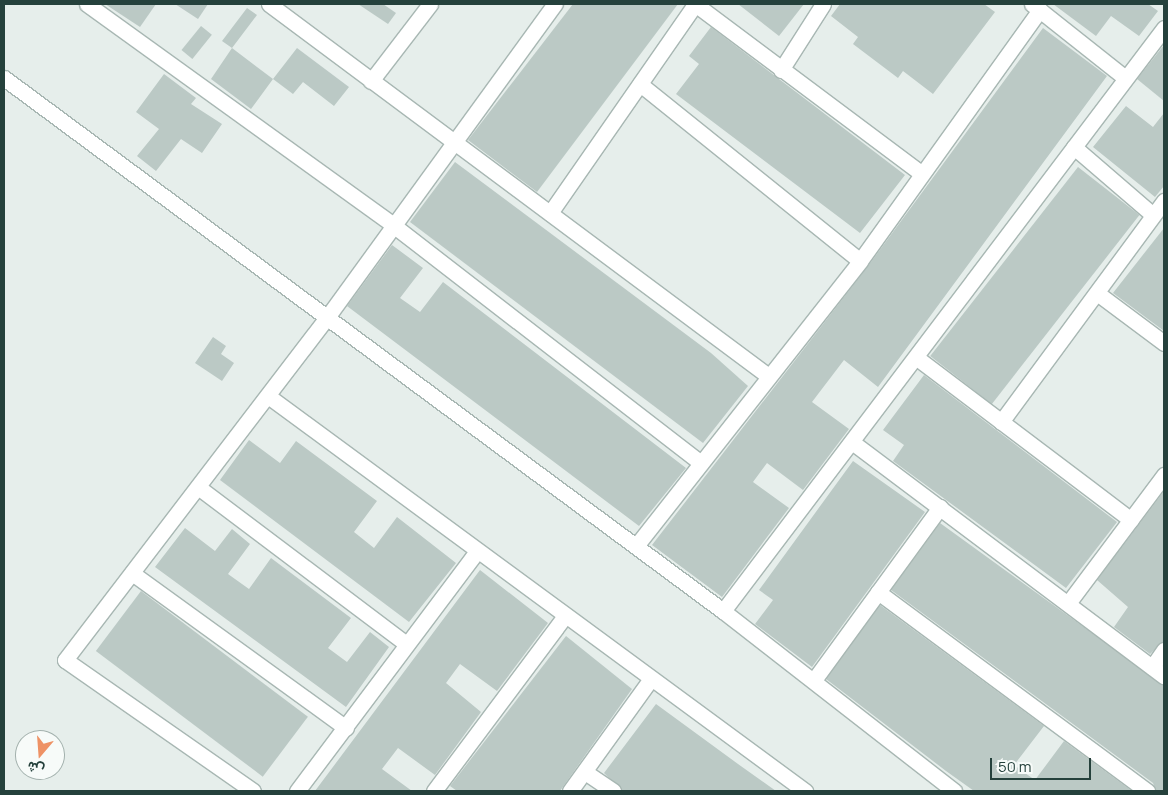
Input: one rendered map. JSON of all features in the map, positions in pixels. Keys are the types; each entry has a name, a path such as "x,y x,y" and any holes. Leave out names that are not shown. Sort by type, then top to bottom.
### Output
{"street":[{"path":"87,4 393,225 701,463"},
{"path":"269,4 286,8 371,81 768,375"},
{"path":"371,81 430,4"},
{"path":"253,791 65,660 328,316 452,142 555,4"},
{"path":"550,213 695,4 921,173"},
{"path":"781,70 823,4"},
{"path":"636,546 768,375 860,261 1036,7 1124,77"},
{"path":"724,611 917,358 1124,77 1164,28"},
{"path":"4,78 724,611 954,791"},
{"path":"640,84 860,261"},
{"path":"1074,146 1154,215"},
{"path":"1001,422 1164,201"},
{"path":"1097,293 1164,343"},
{"path":"917,358 1131,520"},
{"path":"268,396 650,680 805,791"},
{"path":"852,442 1158,671 1164,650"},
{"path":"1068,602 1164,475"},
{"path":"198,487 404,643"},
{"path":"814,680 940,507"},
{"path":"297,791 346,728 404,643 477,551"},
{"path":"132,573 346,728"},
{"path":"878,592 1147,791"},
{"path":"434,791 564,616"},
{"path":"570,791 650,680"},
{"path":"585,772 612,791"}],"building":[{"path":"105,4 156,4 140,27"},
{"path":"175,4 208,4 198,19"},
{"path":"358,4 383,4 396,13 388,24"},
{"path":"573,4 678,4 537,192 468,140"},
{"path":"738,4 804,4 779,36"},
{"path":"840,4 984,4 995,12 933,94 903,71 898,78 853,44 858,37 831,16"},
{"path":"1053,4 1148,4 1158,11 1139,36 1111,16 1096,36"},
{"path":"247,8 257,15 232,48 222,41"},
{"path":"201,26 212,35 192,59 181,50"},
{"path":"711,27 905,175 860,233 676,94 699,64 689,56"},
{"path":"1043,28 1107,76 878,387 844,360 812,402 849,429 803,490 767,463 753,482 789,508 722,597 652,545 868,266"},
{"path":"1164,45 1164,101 1137,79"},
{"path":"232,48 273,79 251,109 211,79"},
{"path":"297,48 349,87 334,106 303,82 293,94 273,79"},
{"path":"164,74 196,98 191,104 222,124 202,153 181,139 156,171 137,156 159,129 136,112"},
{"path":"1126,106 1153,127 1164,113 1164,186 1155,197 1093,147"},
{"path":"455,162 711,353 748,386 703,443 410,222"},
{"path":"1078,167 1139,215 992,404 930,356"},
{"path":"1164,228 1164,331 1113,293"},
{"path":"392,245 423,268 400,298 420,312 443,282 686,468 639,526 347,306"},
{"path":"213,337 226,346 221,354 234,363 222,381 195,363"},
{"path":"924,375 1117,522 1066,588 893,461 904,445 883,430"},
{"path":"249,440 280,463 296,441 377,501 354,532 374,548 397,517 456,563 409,622 220,480"},
{"path":"853,461 925,512 812,667 755,624 773,600 759,590"},
{"path":"1164,491 1164,641 1150,654 1114,627 1128,607 1097,580"},
{"path":"940,523 1164,685 1164,791 1156,791 1153,783 891,590"},
{"path":"185,528 215,551 232,529 250,544 228,574 249,589 271,558 351,618 328,648 347,662 370,632 389,647 346,707 155,567"},
{"path":"480,570 548,623 497,691 460,664 446,683 481,712 435,775 398,748 382,769 412,791 315,791"},
{"path":"141,591 308,717 263,777 96,651"},
{"path":"880,605 1044,726 1014,765 1035,780 1064,741 1132,791 974,791 946,771 826,679"},
{"path":"566,636 632,689 560,791 457,791 450,786"},
{"path":"656,704 776,791 622,791 604,773"}]}
